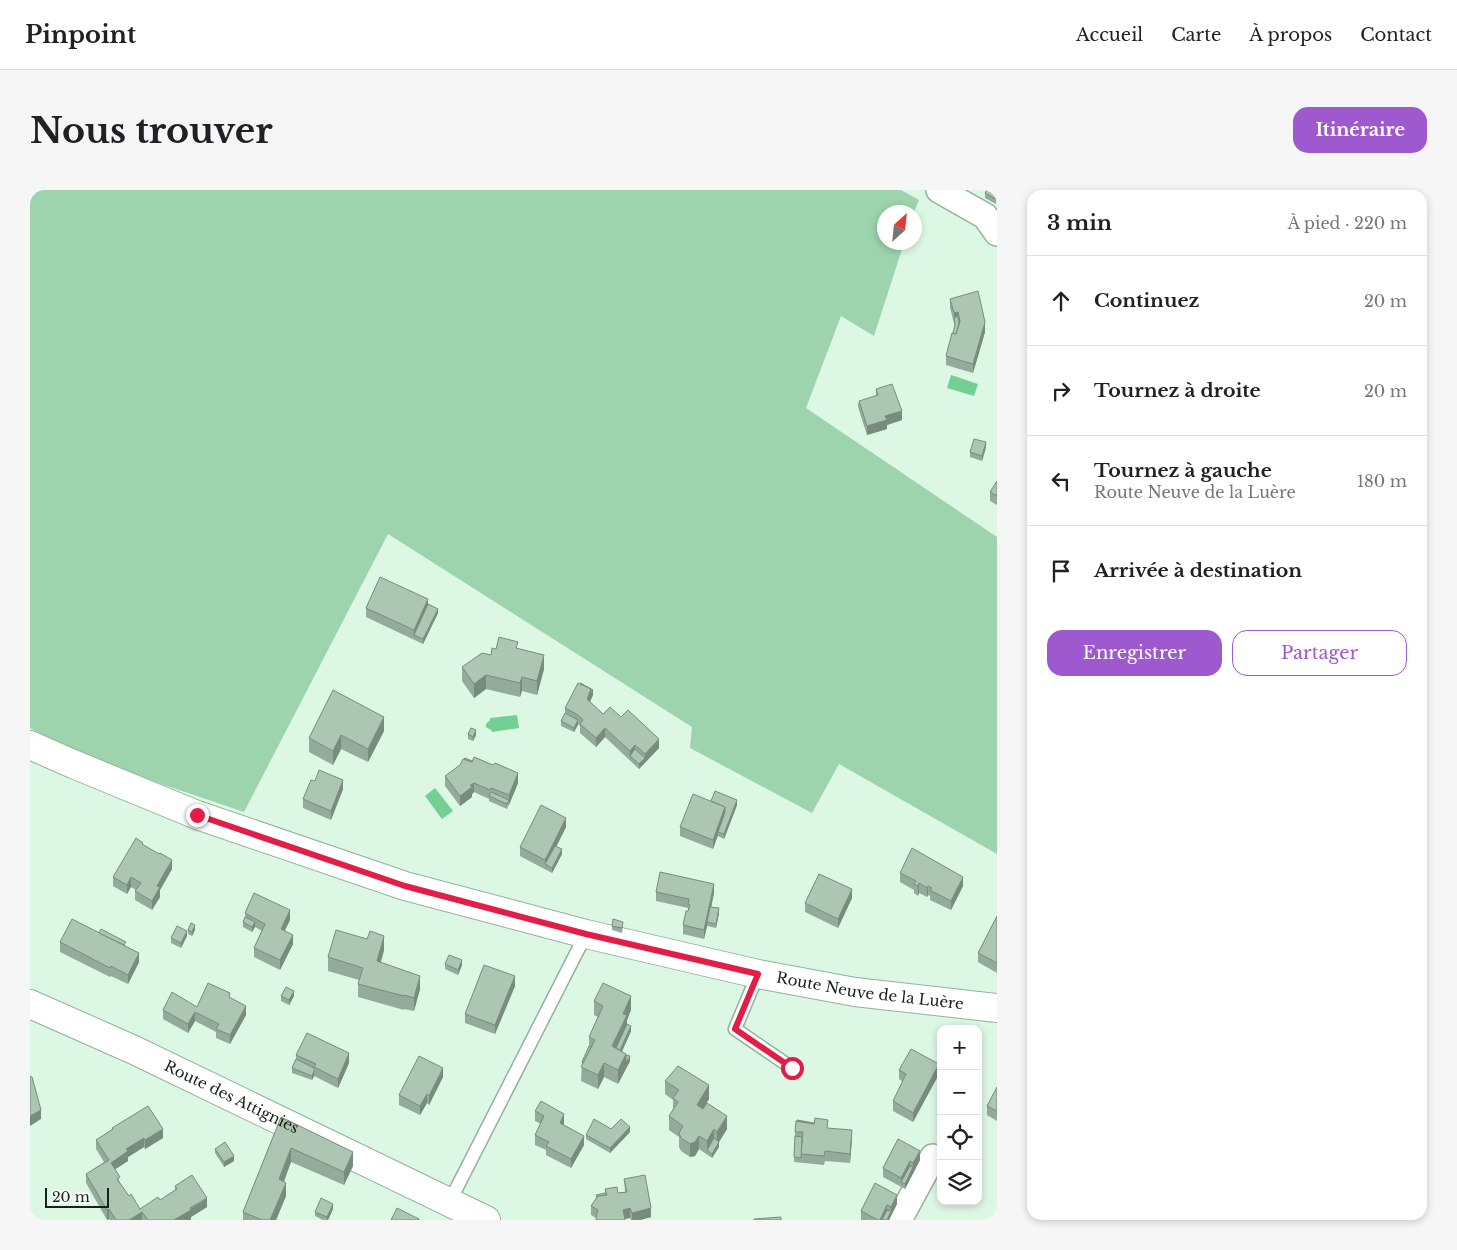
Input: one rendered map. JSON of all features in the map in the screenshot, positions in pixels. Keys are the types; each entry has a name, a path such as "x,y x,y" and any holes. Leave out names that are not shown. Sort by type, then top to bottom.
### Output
{"street":[{"path":"940,190 985,216 997,233"},
{"name":"Route Neuve de la Luère","path":"30,745 197,815 405,886 586,934 758,974 855,992 997,1008"},
{"name":"Route des Attignies","path":"30,1004 134,1050 486,1220"},
{"path":"899,1220 933,1157"}],"lane":[{"path":"449,1203 586,934"},
{"path":"758,974 735,1029 792,1068"}],"shaded area":[{"path":"30,190 901,190 919,200 917,205 877,205 877,250 902,250 874,336 841,316 806,408 997,537 997,854 839,764 812,813 690,748 692,727 388,534 244,812 88,759 30,728"},
{"path":"951,375 978,384 974,396 947,388"},
{"path":"517,715 519,728 492,732 486,727 490,718"},
{"path":"435,788 453,811 442,819 425,796"}],"building":[{"path":"987,190 997,190 996,199 985,193"},
{"path":"978,291 985,322 973,364 946,356 952,333 956,334 960,321 958,312 954,313 950,299"},
{"path":"958,316 959,323 956,334 953,333 954,318"},
{"path":"892,384 902,411 885,416 887,420 867,426 859,401 878,395 876,389"},
{"path":"974,439 986,442 982,456 970,452"},
{"path":"997,481 997,496 990,492"},
{"path":"380,577 428,599 414,630 366,608"},
{"path":"428,604 438,609 423,639 414,635"},
{"path":"499,637 518,642 516,648 544,655 537,681 522,677 520,683 486,675 474,684 462,667 482,653 491,655 492,648 496,649"},
{"path":"578,683 591,689 587,699 603,714 610,707 621,717 628,710 659,739 645,754 635,745 630,751 605,728 596,738 580,724 583,720 578,715 565,708"},
{"path":"333,690 384,717 368,749 341,735 333,751 309,738"},
{"path":"565,713 578,720 574,728 561,721"},
{"path":"471,728 476,730 473,737 468,734"},
{"path":"635,749 645,758 639,764 630,756"},
{"path":"474,757 493,765 495,763 518,773 509,795 474,783 470,785 472,787 460,796 445,776 460,765 463,759 472,762"},
{"path":"319,770 343,780 331,811 303,799 311,780 315,781"},
{"path":"715,791 737,800 724,834 718,832 725,807 711,801"},
{"path":"491,792 509,800 507,804 489,796"},
{"path":"693,794 725,807 713,840 680,827"},
{"path":"541,805 566,818 545,860 520,847"},
{"path":"136,838 142,844 172,860 157,886 160,887 152,901 135,891 141,883 131,877 127,885 113,877"},
{"path":"555,846 562,849 552,868 545,864"},
{"path":"912,848 963,877 951,901 930,890 932,888 928,886 927,888 919,883 918,886 914,884 916,881 900,873"},
{"path":"660,872 714,884 704,930 683,925 686,911 688,911 690,905 688,904 689,899 656,892"},
{"path":"819,874 852,889 838,919 805,903"},
{"path":"254,893 290,910 281,929 293,935 280,960 254,948 265,924 245,913"},
{"path":"710,907 719,908 716,924 707,922"},
{"path":"997,916 997,963 978,953"},
{"path":"245,917 255,922 252,927 243,922"},
{"path":"72,919 139,953 128,975 111,966 110,968 60,942"},
{"path":"613,919 623,922 622,928 612,926"},
{"path":"191,923 195,925 192,932 188,930"},
{"path":"177,926 187,931 181,943 171,938"},
{"path":"101,929 126,942 124,945 99,933"},
{"path":"336,930 367,939 370,931 384,936 377,961 420,976 414,998 358,984 363,968 328,957"},
{"path":"449,955 462,960 458,970 445,964"},
{"path":"484,965 515,976 495,1025 465,1014"},
{"path":"208,983 230,993 229,997 246,1006 230,1035 216,1029 219,1024 195,1012 188,1024 163,1010 172,992 197,1007"},
{"path":"603,983 631,996 623,1014 627,1015 612,1046 626,1054 618,1070 604,1063 598,1075 581,1067 595,1040 589,1037 603,1006 594,1001"},
{"path":"286,987 294,991 289,1000 281,996"},
{"path":"627,1024 631,1026 620,1050 616,1048"},
{"path":"307,1033 349,1053 338,1079 314,1067 316,1064 296,1055"},
{"path":"589,1046 591,1047 583,1063 582,1062"},
{"path":"911,1049 937,1063 937,1068 913,1113 893,1101 906,1074 899,1070"},
{"path":"626,1055 630,1056 626,1063"},
{"path":"419,1056 443,1068 429,1096 427,1094 420,1106 399,1095"},
{"path":"296,1059 314,1068 312,1076 292,1068"},
{"path":"678,1066 709,1085 697,1105 703,1109 707,1103 727,1116 717,1132 714,1129 707,1141 699,1136 695,1142 690,1144 681,1138 679,1133 683,1126 669,1116 678,1102 673,1098 679,1090 665,1081"},
{"path":"30,1076 32,1077 41,1110 30,1116"},
{"path":"997,1087 997,1111 987,1106"},
{"path":"541,1101 564,1114 560,1123 584,1136 571,1159 546,1146 549,1142 535,1135 544,1116 535,1111"},
{"path":"148,1106 163,1129 126,1149 128,1151 111,1163 120,1177 117,1179 129,1196 131,1194 140,1209 158,1197 160,1200 177,1189 175,1186 192,1175 207,1198 174,1220 148,1220 142,1212 129,1220 116,1220 109,1209 107,1210 86,1174 109,1160 96,1140"},
{"path":"281,1117 353,1152 344,1172 291,1148 279,1179 286,1183 270,1220 262,1220 243,1212"},
{"path":"815,1118 828,1120 827,1128 852,1130 850,1154 825,1151 824,1156 801,1154 803,1132 795,1132 796,1121 814,1124"},
{"path":"594,1119 611,1129 621,1119 630,1127 610,1148 586,1135"},
{"path":"797,1121 814,1123 814,1124"},
{"path":"795,1136 802,1137 801,1158 794,1157"},
{"path":"714,1138 719,1142 712,1154 707,1150"},
{"path":"898,1139 920,1151 913,1163 910,1161 901,1178 883,1168"},
{"path":"225,1142 234,1156 224,1162 215,1149"},
{"path":"910,1166 913,1167 905,1184 901,1182"},
{"path":"645,1175 651,1208 632,1213 630,1208 623,1210 625,1220 596,1220 598,1210 591,1206 598,1196 607,1195 605,1189 617,1187 618,1193 627,1192 624,1179"},
{"path":"875,1183 897,1195 891,1207 887,1205 880,1220 861,1211"},
{"path":"605,1193 606,1195 597,1197 596,1195"},
{"path":"321,1198 333,1204 327,1217 315,1212"},
{"path":"397,1208 419,1219 419,1220 391,1220"},
{"path":"887,1210 891,1211 887,1220 882,1220"},
{"path":"781,1217 781,1220 754,1220 754,1219"}],"route":[{"path":"197,815 405,886 586,934 758,974 735,1029 792,1068"}]}
